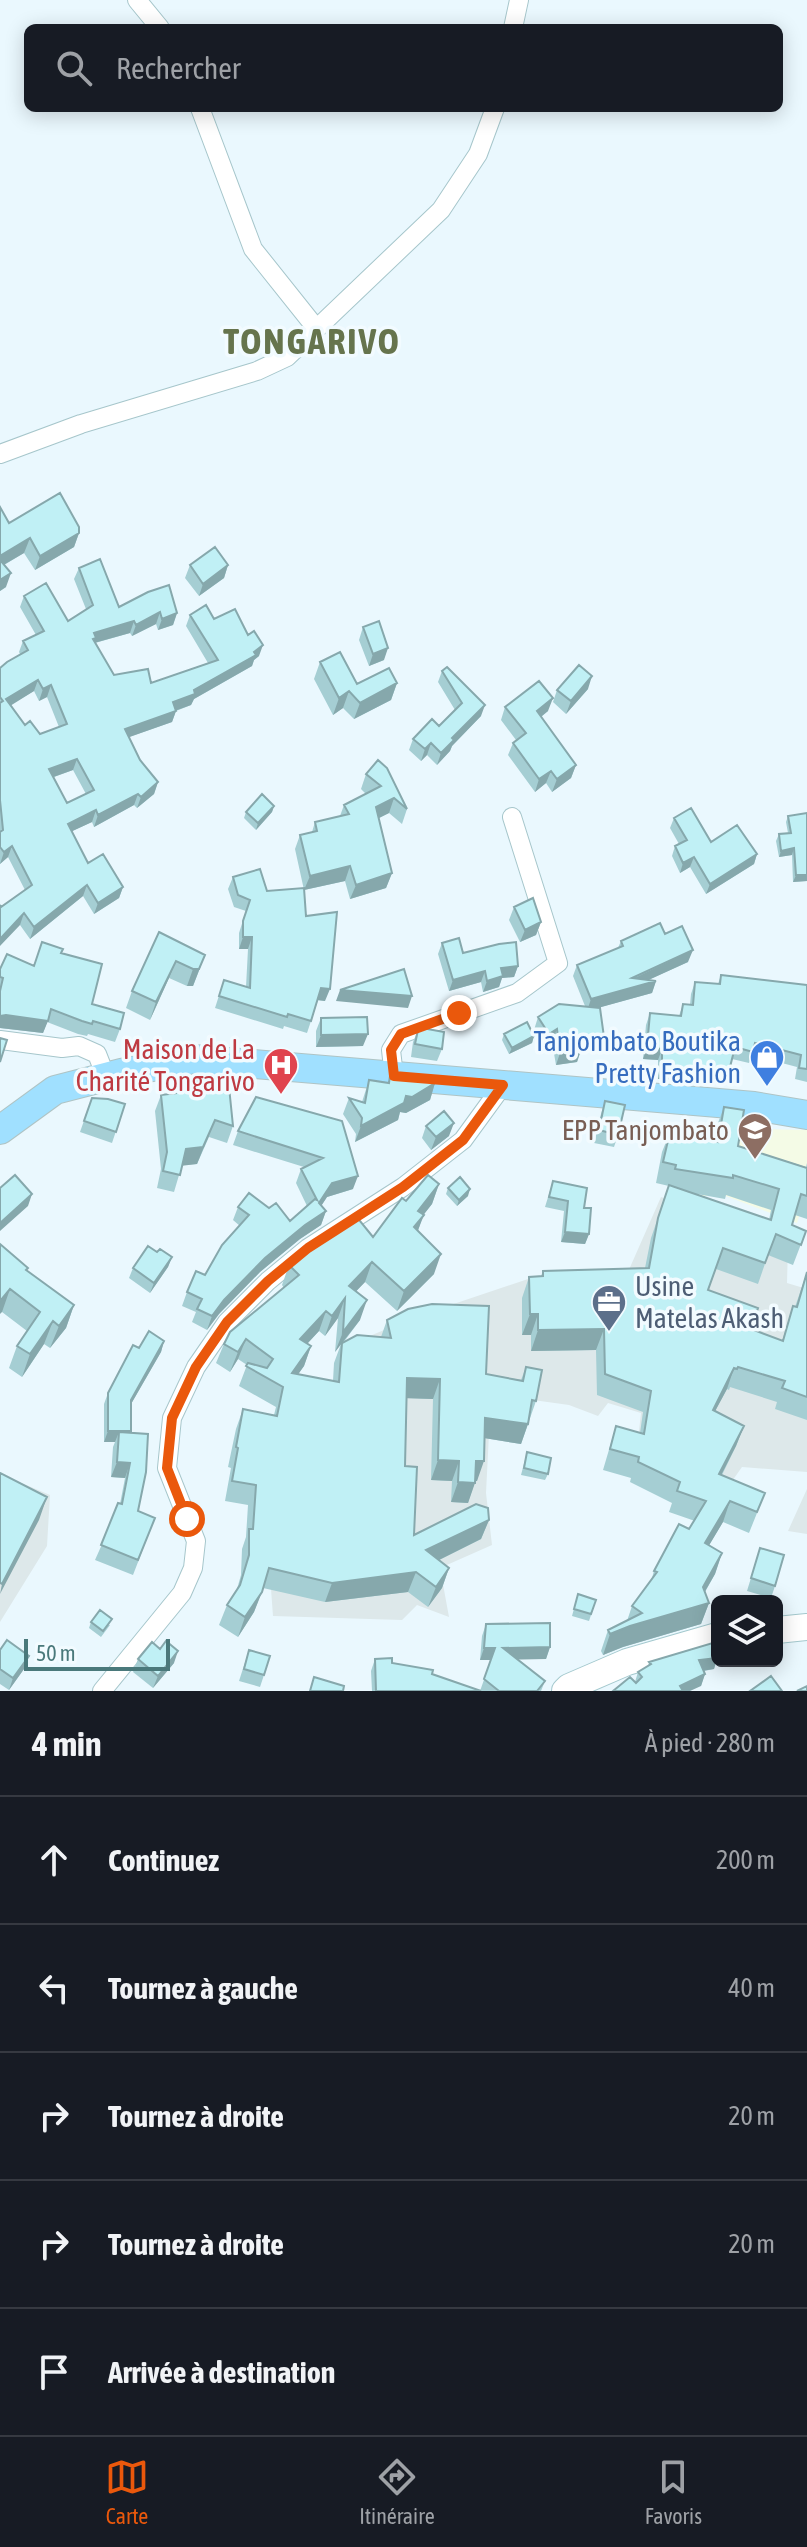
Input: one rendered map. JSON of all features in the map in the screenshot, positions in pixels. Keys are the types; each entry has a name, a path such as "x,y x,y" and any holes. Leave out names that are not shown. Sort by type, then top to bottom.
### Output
{"main road":[{"path":"0,1130 55,1090 194,1059 754,1106 807,1115"}],"street":[{"path":"137,0 157,24"},
{"path":"514,24 519,0"},
{"path":"202,112 253,249 316,328"},
{"path":"0,454 81,424 257,371 287,357 441,210 478,154 494,112"},
{"path":"394,1076 391,1050 401,1034 517,993 558,963 512,817"},
{"path":"0,1040 62,1048 79,1046 97,1054 106,1077"},
{"path":"102,1691 182,1593 193,1568 196,1541 167,1468 172,1418 196,1367 227,1322 268,1281 308,1248 403,1187 463,1140 503,1085"},
{"path":"783,1629 807,1627"},
{"path":"565,1691 627,1662 711,1638"}],"shaded area":[{"name":"EPP Tanjombato","path":"705,1123 726,1123 727,1128 807,1130 807,1191 797,1223 723,1195 702,1196"},
{"path":"661,1197 788,1245 787,1283 807,1289 807,1472 742,1467 718,1501 637,1449 641,1413 608,1403 598,1416 569,1405 491,1394 486,1493 492,1545 440,1568 449,1617 417,1605 402,1620 273,1616 264,1494 365,1338 415,1317 531,1278 624,1281"},
{"path":"0,1474 50,1495 47,1546 0,1622"},
{"path":"807,1489 807,1534 788,1531"}],"building":[{"path":"60,493 79,527 79,533 40,556 30,538 0,556 0,507 9,523"},
{"path":"215,547 228,565 203,584 190,565"},
{"path":"100,559 119,607 169,585 177,613 162,619 160,612 136,625 134,621 94,633 96,638 93,639 114,675 148,669 151,683 218,660 190,615 206,605 214,619 235,609 248,635 254,631 263,645 254,652 256,655 194,690 195,694 173,702 176,711 125,729 140,760 158,782 141,797 138,794 98,815 96,810 68,824 88,863 103,854 123,887 98,903 87,885 34,927 24,913 0,939 0,905 32,885 12,846 4,852 0,847 0,832 3,830 0,703 3,701 0,697 0,668 28,650 23,641 44,631 24,596 46,583 68,621 93,605 79,568","holes":["38,680 43,689 51,685 67,724 40,734 30,721 25,725 6,699","77,759 94,790 67,803 49,769"]},
{"path":"0,560 11,573 0,580"},
{"path":"379,621 388,648 373,654 363,627"},
{"path":"340,652 357,684 389,668 397,683 360,703 349,691 339,698 320,662"},
{"path":"579,665 592,676 571,701 557,690"},
{"path":"447,667 485,705 441,753 431,743 425,749 413,739 432,719 439,726 462,703 442,671"},
{"path":"539,681 553,698 537,711 576,765 557,779 551,771 539,779 513,743 526,733 505,707"},
{"path":"378,760 387,768 407,809 394,798 376,807 392,873 356,885 350,866 310,876 300,835 317,831 315,822 349,814 344,805 381,786 366,774"},
{"path":"262,794 274,806 258,823 246,812"},
{"path":"691,808 711,842 737,825 757,854 710,884 694,857 683,863 675,846 687,840 674,818"},
{"path":"807,813 807,875 796,875 794,848 781,851 779,834 791,833 788,816"},
{"path":"260,869 267,891 304,888 306,916 337,912 330,989 321,988 311,1021 288,1014 287,1017 219,996 224,980 250,988 252,937 243,937 243,921 250,900 238,895 233,877"},
{"path":"533,898 541,922 525,930 514,907"},
{"path":"660,923 665,934 682,926 693,950 632,978 656,981 591,999 577,965 623,946 621,941"},
{"path":"159,932 205,955 199,969 176,961 156,1002 132,991"},
{"path":"459,938 463,953 516,942 518,966 501,968 503,976 487,981 485,971 453,980 442,943"},
{"path":"42,942 63,949 61,953 102,964 92,1004 124,1013 120,1029 93,1021 92,1024 51,1009 48,1021 0,1016 3,978 0,977 0,969 7,954 34,966"},
{"path":"404,969 412,996 340,990"},
{"path":"721,975 807,985 807,1069 799,1068 801,1055 755,1043 753,1052 735,1047 728,1075 700,1069 662,1067 662,1049 647,1047 650,1013 681,1016 683,1004 693,1005 695,982 720,984"},
{"path":"559,1004 600,1008 604,1037 580,1041 581,1049 560,1053 557,1029 549,1034 538,1017"},
{"path":"367,1017 368,1034 321,1035 321,1018"},
{"path":"527,1022 534,1036 512,1048 504,1034"},
{"path":"418,1030 444,1032 442,1049 415,1044"},
{"path":"0,1038 7,1040 0,1062"},
{"path":"390,1076 435,1083 412,1097 406,1096 404,1103 361,1126 362,1118 349,1098 365,1103 369,1080 389,1083"},
{"path":"228,1077 233,1126 215,1120 203,1147 186,1149 180,1175 163,1171 167,1152 161,1095 176,1093 176,1081"},
{"path":"256,1097 342,1121 358,1176 332,1183 319,1203 326,1211 265,1258 212,1316 197,1309 202,1299 187,1292 196,1271 205,1275 222,1245 249,1215 238,1207 249,1193 269,1208 276,1203 290,1221 317,1200 301,1169 323,1158 238,1131"},
{"path":"92,1098 125,1104 116,1132 84,1121"},
{"path":"605,1101 625,1105 618,1135 599,1130"},
{"path":"724,1107 744,1110 738,1146 807,1168 807,1196 801,1194 792,1225 806,1231 801,1245 776,1234 765,1263 723,1248 708,1290 758,1308 751,1329 783,1341 807,1272 807,1397 782,1388 785,1381 734,1368 713,1410 744,1426 719,1474 765,1493 757,1512 730,1501 705,1543 722,1553 703,1587 709,1603 610,1634 608,1630 642,1613 632,1606 657,1572 654,1571 679,1524 689,1529 706,1501 677,1491 680,1482 638,1462 639,1457 610,1449 616,1426 644,1434 651,1391 605,1374 604,1329 538,1330 538,1314 530,1314 529,1277 543,1276 543,1271 649,1268 658,1218 669,1185 771,1220 779,1189 733,1175 733,1178 675,1169 676,1165 663,1162 670,1132 718,1142"},
{"path":"444,1111 454,1123 436,1137 426,1126"},
{"path":"15,1175 32,1194 0,1223 0,1188"},
{"path":"428,1175 439,1184 418,1211 424,1215 414,1227 441,1254 404,1291 372,1262 349,1286 367,1300 343,1332 345,1298 332,1316 326,1311 300,1339 311,1346 292,1373 339,1382 342,1343 357,1335 391,1338 387,1320 408,1309 432,1304 489,1306 486,1374 523,1381 526,1367 542,1370 528,1424 485,1418 484,1461 476,1461 475,1483 458,1482 459,1461 438,1460 440,1379 407,1378 405,1466 417,1467 414,1535 476,1504 488,1508 489,1520 426,1550 449,1568 436,1587 416,1572 332,1583 269,1568 262,1592 245,1617 227,1605 240,1585 249,1555 249,1529 253,1529 256,1485 232,1481 236,1447 243,1409 277,1416 283,1387 246,1366 248,1363 267,1368 273,1359 246,1339 238,1352 224,1344 230,1332 299,1275 289,1265 356,1216 373,1237 402,1198 406,1201"},
{"path":"460,1177 470,1189 459,1200 448,1188"},
{"path":"553,1181 587,1188 584,1208 591,1208 589,1234 565,1232 568,1201 549,1197"},
{"path":"0,1244 28,1268 26,1270 74,1305 59,1326 53,1321 30,1354 17,1346 40,1312 10,1289 0,1301"},
{"path":"148,1246 172,1257 154,1283 133,1268"},
{"path":"149,1331 164,1341 131,1400 131,1431 108,1431 108,1393 133,1345 139,1348"},
{"path":"119,1432 148,1434 146,1472 138,1511 155,1518 138,1560 101,1545 118,1503 122,1504 130,1463 117,1462"},
{"path":"527,1452 551,1458 548,1474 524,1468"},
{"path":"0,1473 47,1497 2,1584 0,1583"},
{"path":"760,1548 784,1555 775,1586 751,1578"},
{"path":"578,1594 596,1600 591,1614 574,1609"},
{"path":"100,1610 112,1619 103,1631 91,1622"},
{"path":"550,1623 550,1647 503,1648 545,1681 537,1691 499,1691 484,1679 495,1648 484,1648 486,1624"},
{"path":"7,1640 29,1656 13,1678 0,1669 0,1650"},
{"path":"166,1641 178,1651 158,1676 138,1659 152,1642 160,1649"},
{"path":"711,1643 711,1659 699,1660 705,1674 680,1686 683,1691 613,1691 630,1677 636,1683 642,1677 638,1672 651,1664 649,1662"},
{"path":"249,1650 270,1656 264,1675 244,1669"},
{"path":"392,1658 392,1663 433,1670 432,1674 481,1691 376,1691 375,1659"},
{"path":"771,1676 782,1691 750,1691"},
{"path":"314,1677 344,1686 343,1691 310,1691"}],"place":[{"name":"Tanjombato Boutika Pretty Fashion","path":"767,1088"},
{"name":"Maison de La Charité Tongarivo","path":"281,1096"},
{"name":"EPP Tanjombato","path":"755,1161"},
{"name":"Usine Matelas Akash","path":"609,1333"}],"district":[{"name":"TONGARIVO","path":"312,341"}],"route":[{"path":"187,1519 167,1468 172,1418 196,1367 227,1322 268,1281 308,1248 403,1187 463,1140 503,1085 394,1076 391,1050 401,1034 459,1013"}]}
